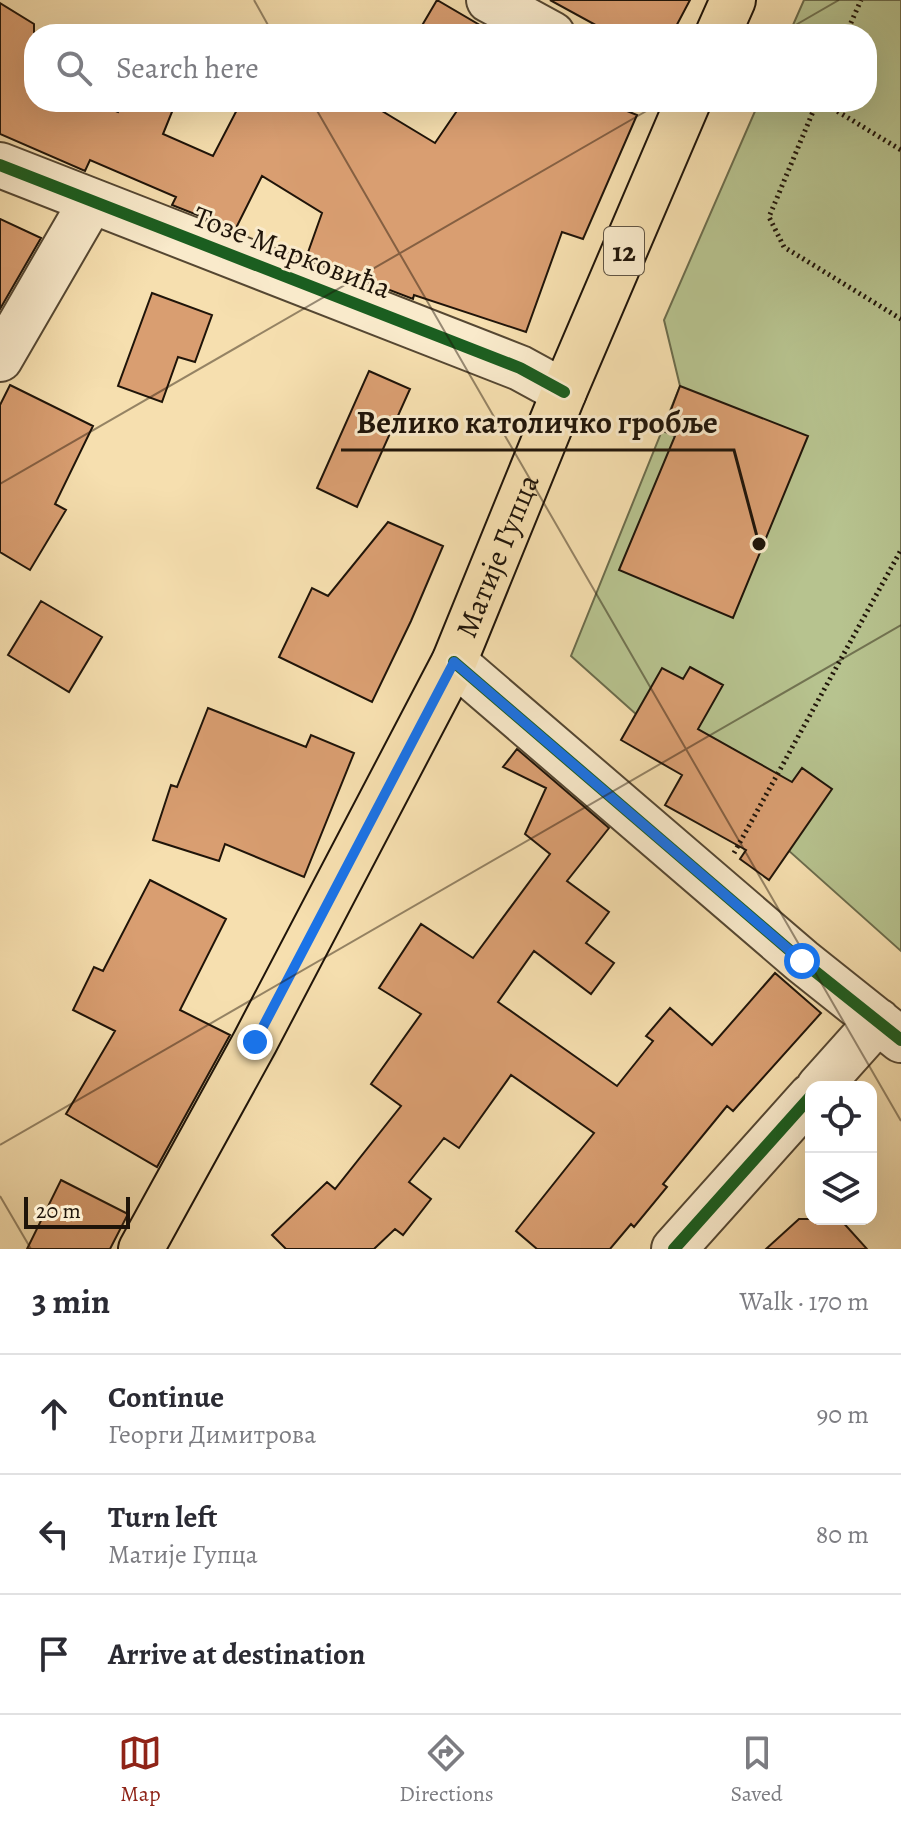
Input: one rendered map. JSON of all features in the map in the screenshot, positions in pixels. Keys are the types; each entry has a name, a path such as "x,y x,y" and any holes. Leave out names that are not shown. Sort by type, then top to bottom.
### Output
{"main road":[{"path":"722,24 733,0"},
{"name":"Матије Гупца","path":"141,1249 255,1042 454,662 680,112"}],"street":[{"path":"489,0 533,24"},
{"name":"Тозе Марковића","path":"0,165 520,368 564,392"},
{"path":"0,359 91,202"},
{"path":"454,662 802,961 890,1030 826,1081"},
{"path":"674,1249 805,1103"}],"path":[{"path":"850,24 861,0"},
{"path":"816,112 769,217 784,247 901,319"},
{"path":"837,112 901,150"},
{"path":"716,885 901,550"}],"green space":[{"path":"804,0 901,0 901,951 571,656 680,386 664,320 755,112 877,112 877,24 793,24"}],"building":[{"path":"437,0 478,24 423,24"},
{"path":"550,0 690,0 677,24 594,24"},
{"path":"0,3 34,24 24,24 24,112 172,112 163,134 213,156 236,112 384,112 435,143 456,112 630,112 637,115 583,239 562,232 526,332 414,295 413,299 306,258 322,213 262,176 235,230 172,205 176,197 90,160 85,171 0,134"},
{"path":"0,219 41,238 0,309"},
{"path":"152,293 212,315 195,362 178,357 162,402 118,386"},
{"path":"369,371 410,389 357,507 317,488"},
{"path":"10,385 93,426 55,504 66,510 30,570 0,552 0,405"},
{"path":"680,386 808,436 733,618 619,570 675,436 663,431"},
{"path":"388,522 443,546 372,702 279,657 312,588 328,596"},
{"path":"41,601 102,637 69,692 8,655"},
{"path":"690,667 723,685 698,729 792,782 802,768 832,789 769,880 740,859 746,850 665,805 682,775 621,740 662,668 683,679"},
{"path":"208,708 306,747 311,735 354,753 304,877 225,844 219,861 153,840 171,785 177,787"},
{"path":"517,749 609,828 567,881 609,912 586,943 614,963 591,994 534,951 498,1002 617,1086 653,1041 646,1036 670,1008 712,1045 775,973 821,1013 733,1111 727,1106 663,1184 667,1187 634,1227 631,1224 610,1249 537,1249 516,1231 594,1133 511,1075 459,1148 444,1138 409,1182 431,1199 403,1235 395,1229 374,1249 286,1249 272,1235 327,1182 335,1189 401,1106 371,1084 421,1014 379,988 421,924 473,958 550,854 525,834 546,788 503,767"},
{"path":"150,880 226,919 180,1010 230,1035 157,1167 66,1114 115,1031 73,1010 94,967 103,971"},
{"path":"61,1180 128,1214 110,1249 27,1249"},
{"path":"799,1219 805,1219 805,1225 845,1225 867,1249 766,1249"}],"cycle path":[{"path":"0,165 520,368 564,392"},
{"path":"454,662 802,961 901,1040"},
{"path":"674,1249 805,1103"}],"place":[{"name":"Велико католичко гробље","path":"759,544"}],"route":[{"path":"255,1042 454,662 802,961"}]}
